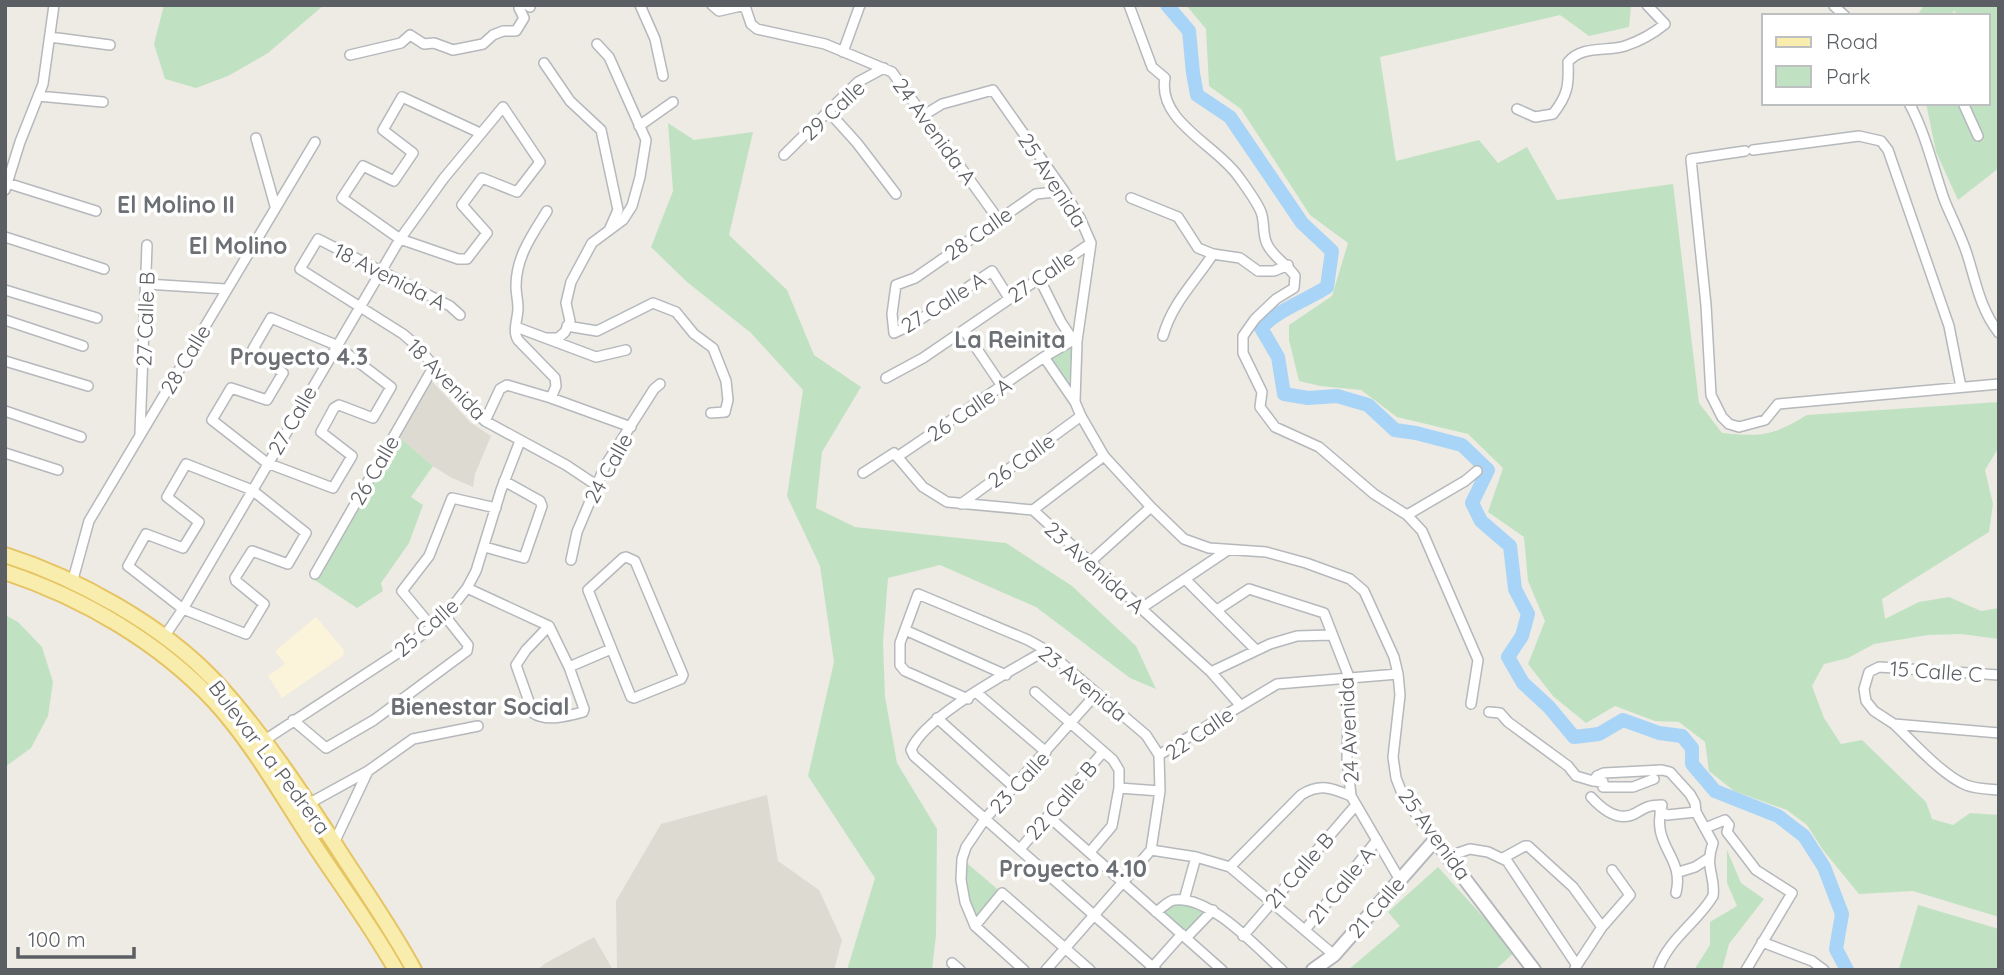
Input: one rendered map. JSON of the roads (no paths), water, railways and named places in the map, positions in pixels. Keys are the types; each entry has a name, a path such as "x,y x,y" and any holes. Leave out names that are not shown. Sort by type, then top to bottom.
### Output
{"main road":[{"name":"Bulevar La Pedrera","path":"5,555 43,567 127,613 164,637 212,678 257,745 396,970"},
{"name":"Bulevar La Pedrera","path":"5,572 38,583 113,620 150,646 215,702 308,804 414,970"}],"street":[{"path":"54,5 43,84 6,186 96,211"},
{"path":"350,55 401,43 410,35 424,44 434,43 453,50 482,44 503,31 516,31 524,18 520,5"},
{"path":"640,5 655,39 663,76"},
{"name":"24 Avenida A","path":"712,5 719,11 741,6 746,9 751,24 757,29 825,44 884,68 898,78 998,219"},
{"name":"29 Calle","path":"843,52 860,5"},
{"path":"1129,5 1152,67 1165,78 1165,101 1177,118 1237,174 1262,214 1267,244 1295,276 1294,288 1276,299 1255,319 1243,336 1243,353 1262,392 1260,407 1275,427 1319,447 1374,494 1407,515 1422,531 1478,660 1472,704"},
{"path":"1517,110 1535,117 1553,114 1562,103 1569,86 1568,62 1575,54 1625,46 1654,33 1665,24 1647,5"},
{"path":"50,37 110,45"},
{"path":"548,338 560,336 570,321 566,303 570,282 592,243 623,220 632,206 640,177 646,140 610,57 597,44"},
{"path":"544,63 570,101 601,130 618,210 609,230"},
{"name":"29 Calle","path":"784,155 858,82 884,68"},
{"name":"25 Avenida","path":"923,114 942,104 993,90 1080,218 1091,243 1075,340 1075,402"},
{"path":"38,96 103,102"},
{"path":"400,239 342,198 363,166 394,181 413,153 383,130 402,97 480,133"},
{"path":"639,126 673,102"},
{"path":"1910,105 1966,252 1980,302 1999,333"},
{"path":"1964,105 1978,136"},
{"name":"27 Calle","path":"164,637 400,239 480,133 503,107 540,162 517,192 482,178 462,205 487,233 467,259 458,259 400,239"},
{"path":"829,112 896,194"},
{"path":"1961,387 1950,326 1888,150 1881,141 1859,136 1691,159 1706,305 1711,396 1729,424 1739,427 1765,420 1777,404 1999,384"},
{"path":"257,138 275,206"},
{"name":"28 Calle","path":"72,583 89,521 315,142"},
{"name":"28 Calle","path":"894,333 892,314 896,285 915,278 1036,194 1064,191"},
{"path":"1131,198 1178,218 1198,248 1213,254 1240,258 1258,271 1274,271 1288,265"},
{"path":"547,211 522,251 517,270 516,327 517,338 555,378 556,386 551,398"},
{"path":"5,237 104,270"},
{"name":"18 Avenida A","path":"300,270 318,239 381,269 450,306 460,315"},
{"name":"27 Calle","path":"886,378 923,358 1091,243"},
{"name":"27 Calle B","path":"140,435 148,245"},
{"path":"1163,336 1168,318 1177,303 1213,254"},
{"name":"18 Avenida","path":"300,270 403,334 463,401 485,421 566,465 596,485"},
{"name":"27 Calle A","path":"894,333 915,323 992,271 1009,298"},
{"path":"1039,278 1061,322 1075,340"},
{"path":"146,284 226,289"},
{"path":"5,290 97,318"},
{"path":"567,326 597,331 653,303 676,312 694,334 713,348 726,381 728,400 725,412 712,412"},
{"path":"271,318 336,345 391,388 373,418 339,405 334,408 322,434 352,456 333,488 267,463 212,420 231,388 267,400 283,373 253,349 271,318"},
{"path":"5,320 83,346"},
{"path":"516,327 596,357 626,350"},
{"path":"964,330 1002,386"},
{"name":"26 Calle A","path":"863,472 896,455 1044,357 1075,340"},
{"name":"25 Avenida","path":"1044,357 1075,402 1104,456 1184,539 1209,548 1266,552 1306,563 1355,583 1364,591 1394,657 1398,674 1400,695 1393,757 1396,778 1408,803 1534,970"},
{"path":"5,361 88,386"},
{"name":"26 Calle","path":"315,574 434,366"},
{"name":"24 Calle","path":"571,560 577,532 605,466 654,388 660,384"},
{"path":"485,421 503,386 510,385 631,427"},
{"path":"5,411 82,436"},
{"name":"26 Calle","path":"961,504 1081,416"},
{"name":"25 Calle","path":"257,745 404,649 445,616 467,588 485,547 520,441"},
{"path":"5,453 58,470"},
{"name":"23 Avenida A","path":"896,455 923,487 935,497 947,502 1032,510 1211,672 1241,706"},
{"path":"1032,510 1104,456"},
{"path":"186,464 252,490 306,533 288,564 252,551 235,579 264,604 247,634 183,609 128,566 146,534 183,548 199,522 167,497 186,464"},
{"path":"1407,515 1477,471"},
{"path":"485,547 524,558 542,506 540,501 505,481"},
{"path":"432,627 402,591 429,556 452,498 496,508"},
{"path":"1090,562 1151,507"},
{"path":"1140,609 1228,550"},
{"path":"623,558 635,561 683,675 681,680 631,697 611,649 588,590 623,558"},
{"path":"1185,579 1256,650"},
{"path":"467,588 549,626 569,667 583,712 555,717 540,717 533,713 516,667 520,657 549,626"},
{"name":"24 Avenida","path":"1216,610 1250,589 1324,613 1349,677 1347,759 1351,796 1400,880"},
{"name":"23 Avenida","path":"905,631 918,594 1028,640 1046,650 1146,735 1159,755"},
{"path":"293,720 327,748 374,720 467,651 468,646 445,616"},
{"path":"968,699 901,668 900,643 905,631 1006,675"},
{"path":"1211,672 1256,650 1297,636 1332,635"},
{"path":"569,667 611,649"},
{"path":"1046,650 937,718 913,744 911,750 914,756 1153,969 1213,910"},
{"name":"15 Calle C","path":"1894,724 1874,711 1866,701 1866,678 1874,669 1879,667 1999,675"},
{"name":"22 Calle","path":"1150,850 1160,791 1159,755 1277,684 1398,674"},
{"path":"1035,692 1072,723 1119,770 1119,788 1112,826 1090,852"},
{"path":"977,693 1046,752"},
{"name":"23 Calle","path":"975,926 965,902 961,880 966,847 985,819 1097,694"},
{"path":"1489,712 1500,713 1507,722 1568,766 1576,776 1603,782 1603,787 1633,787 1654,779"},
{"path":"937,718 1014,787"},
{"path":"1894,724 1999,733"},
{"path":"1894,724 1931,760 1960,782 1975,788 1999,790"},
{"path":"308,804 368,771 413,739 478,726"},
{"name":"22 Calle B","path":"1020,849 1103,752"},
{"path":"1593,781 1604,773 1662,769 1670,772 1690,794 1696,812 1713,843 1708,866 1713,896 1671,943 1658,970"},
{"path":"334,843 368,771"},
{"path":"1230,867 1301,795 1311,789 1329,787 1351,796"},
{"path":"1119,788 1160,791"},
{"path":"1591,797 1602,809 1620,816 1635,814 1648,805 1662,805 1660,836 1679,872 1676,893"},
{"name":"21 Calle B","path":"1243,936 1356,805"},
{"path":"1660,811 1667,815 1696,812"},
{"path":"1048,816 1221,970"},
{"path":"1705,828 1725,820 1728,825 1727,832 1756,870 1791,893 1746,970"},
{"name":"21 Calle A","path":"1305,930 1377,840"},
{"name":"21 Calle","path":"1313,970 1334,955 1436,840"},
{"path":"1503,858 1528,846 1573,887 1602,927"},
{"path":"1450,856 1470,849 1488,852 1507,861 1575,967 1602,927 1630,895 1612,870"},
{"path":"1046,970 1150,850 1196,857 1230,867 1334,955"},
{"path":"1184,900 1196,857"},
{"path":"1679,872 1695,867 1709,858"},
{"path":"1024,970 975,926 1002,893 1090,970"},
{"path":"1156,912 1171,900 1184,900 1213,910 1282,970"},
{"path":"1762,942 1812,961 1824,970"}],"waterway":[{"path":"1167,5 1189,31 1197,95 1230,117 1302,223 1332,251 1327,287 1284,310 1261,328 1278,357 1284,394 1308,398 1337,396 1368,405 1395,430 1462,445 1488,470 1472,503 1481,521 1510,546 1515,589 1528,614 1522,636 1508,657 1523,683 1549,707 1574,737 1599,734 1623,720 1659,733 1682,736 1692,748 1692,764 1715,791 1778,816 1804,836 1824,867 1842,914 1836,949 1847,970"}],"district":[{"name":"El Molino II","path":"176,204"},
{"name":"El Molino","path":"238,245"},
{"name":"La Reinita","path":"1010,339"},
{"name":"Proyecto 4.3","path":"299,356"},
{"name":"Bienestar Social","path":"480,706"},
{"name":"Proyecto 4.10","path":"1073,868"}]}
